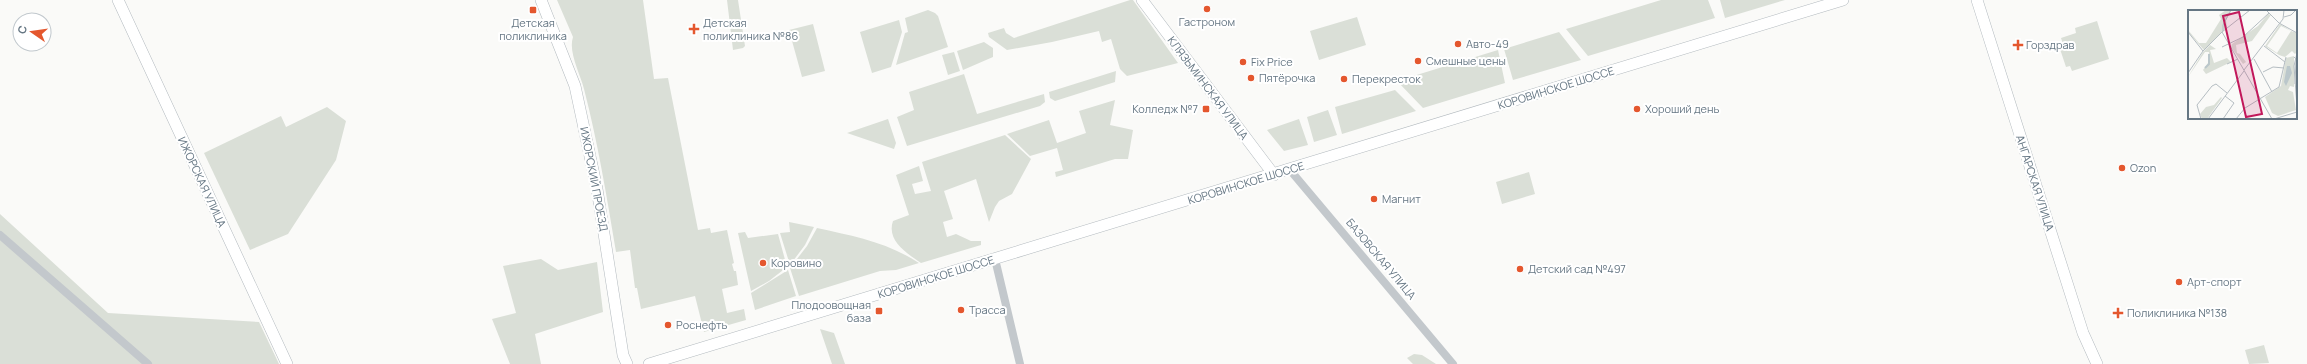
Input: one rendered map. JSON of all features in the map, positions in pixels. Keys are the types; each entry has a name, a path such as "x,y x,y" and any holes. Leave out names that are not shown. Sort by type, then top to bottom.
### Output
{"street":[{"name":"ИЖОРСКАЯ УЛИЦА","path":"118,0 287,364"},
{"name":"ИЖОРСКИЙ ПРОЕЗД","path":"541,0 575,86 597,189 623,355 627,364"},
{"name":"КЛЯЗЬМИНСКАЯ УЛИЦА","path":"1142,0 1274,175"},
{"name":"КОРОВИНСКОЕ ШОССЕ","path":"649,364 1274,175 1843,0"},
{"name":"АНГАРСКАЯ УЛИЦА","path":"1977,0 2083,333 2097,364"},
{"name":"БАЗОВСКАЯ УЛИЦА","path":"1290,170 1453,364"},
{"path":"0,235 148,364"},
{"path":"995,259 1020,364"}],"shaded area":[{"path":"557,0 643,0 654,79 668,78 698,230 710,228 711,233 727,230 734,263 732,264 734,271 736,271 738,285 722,289 727,313 744,309 746,320 704,332 695,296 641,309 637,288 635,288 630,250 616,252 594,130 584,89 573,56 573,37"},
{"path":"727,0 738,0 745,46 743,48 733,50"},
{"path":"1133,0 1178,63 1127,76 1120,69 1111,39 1102,42 1099,31 1052,42 1007,50 989,37 988,33 1004,28 1006,33 1014,38"},
{"path":"1661,0 1708,0 1715,18 1588,56 1566,29"},
{"path":"1720,0 1785,0 1725,18"},
{"path":"928,10 938,16 948,47 896,65 905,33 908,32 905,18"},
{"path":"1357,17 1366,45 1319,60 1310,31"},
{"path":"899,20 902,32 891,67 872,73 860,32"},
{"path":"2097,21 2109,59 2072,71 2070,66 2066,67 2059,46 2063,44 2061,38 2076,33 2075,28"},
{"path":"813,24 825,71 802,77 789,30"},
{"path":"1559,32 1581,60 1513,80 1504,49"},
{"path":"984,42 993,48 993,57 963,70 957,51"},
{"path":"1498,50 1505,83 1423,108 1397,81"},
{"path":"954,52 960,71 948,75 942,55"},
{"path":"1116,71 1115,82 1055,101 1050,98 1049,92"},
{"path":"964,74 977,114 1044,94 1045,102 1040,106 907,146 897,117 914,110 909,92"},
{"path":"1395,90 1416,111 1342,134 1335,107"},
{"path":"1115,100 1110,125 1133,130 1128,159 1115,159 1056,177 1055,172 1063,170 1057,148 1030,156 1007,134 1049,120 1057,143 1086,133 1079,111"},
{"path":"327,107 346,121 336,160 288,234 250,250 204,153 281,116 286,127"},
{"path":"1328,110 1337,135 1314,142 1307,117"},
{"path":"888,119 896,143 894,149 847,133"},
{"path":"1299,119 1308,145 1284,151 1267,130"},
{"path":"1005,135 1031,159 1012,194 999,201 989,222 976,179 944,191 953,219 943,222 947,237 956,234 971,241 981,241 981,245 921,263 905,251 895,241 892,228 893,221 909,215 896,175 919,166 923,181 912,184 915,194 931,191 922,162"},
{"path":"1529,172 1535,194 1502,204 1496,182"},
{"path":"0,214 108,313 259,322 279,364 0,364"},
{"path":"789,222 814,227 805,245 790,265 780,233 790,232"},
{"path":"817,228 857,237 882,245 919,263 896,270 880,271 799,296 790,268 807,246"},
{"path":"745,232 748,238 778,234 787,267 769,281 751,291 738,233"},
{"path":"541,259 558,270 597,262 603,312 535,334 541,364 510,364 492,319 516,313 503,266"},
{"path":"788,270 796,296 755,310 751,293"},
{"path":"820,329 834,333 845,364 832,364"},
{"path":"2264,345 2269,363 2249,364 2245,350"},
{"path":"1414,354 1422,355 1436,364 1413,364 1407,358"}],"place":[{"name":"Гастроном","path":"1207,9"},
{"name":"Детская поликлиника","path":"533,10"},
{"name":"Детская поликлиника №86","path":"694,29"},
{"name":"Авто-49","path":"1458,44"},
{"name":"Горздрав","path":"2018,45"},
{"name":"Смешные цены","path":"1418,61"},
{"name":"Fix Price","path":"1243,62"},
{"name":"Пятёрочка","path":"1251,78"},
{"name":"Перекресток","path":"1344,79"},
{"name":"Колледж №7","path":"1206,109"},
{"name":"Хороший день","path":"1637,109"},
{"name":"Ozon","path":"2122,168"},
{"name":"Магнит","path":"1374,199"},
{"name":"Коровино","path":"763,263"},
{"name":"Детский сад №497","path":"1520,269"},
{"name":"Арт-спорт","path":"2179,282"},
{"name":"Трасса","path":"961,310"},
{"name":"Плодоовощная база","path":"879,311"},
{"name":"Поликлиника №138","path":"2118,313"},
{"name":"Роснефть","path":"668,325"}]}
